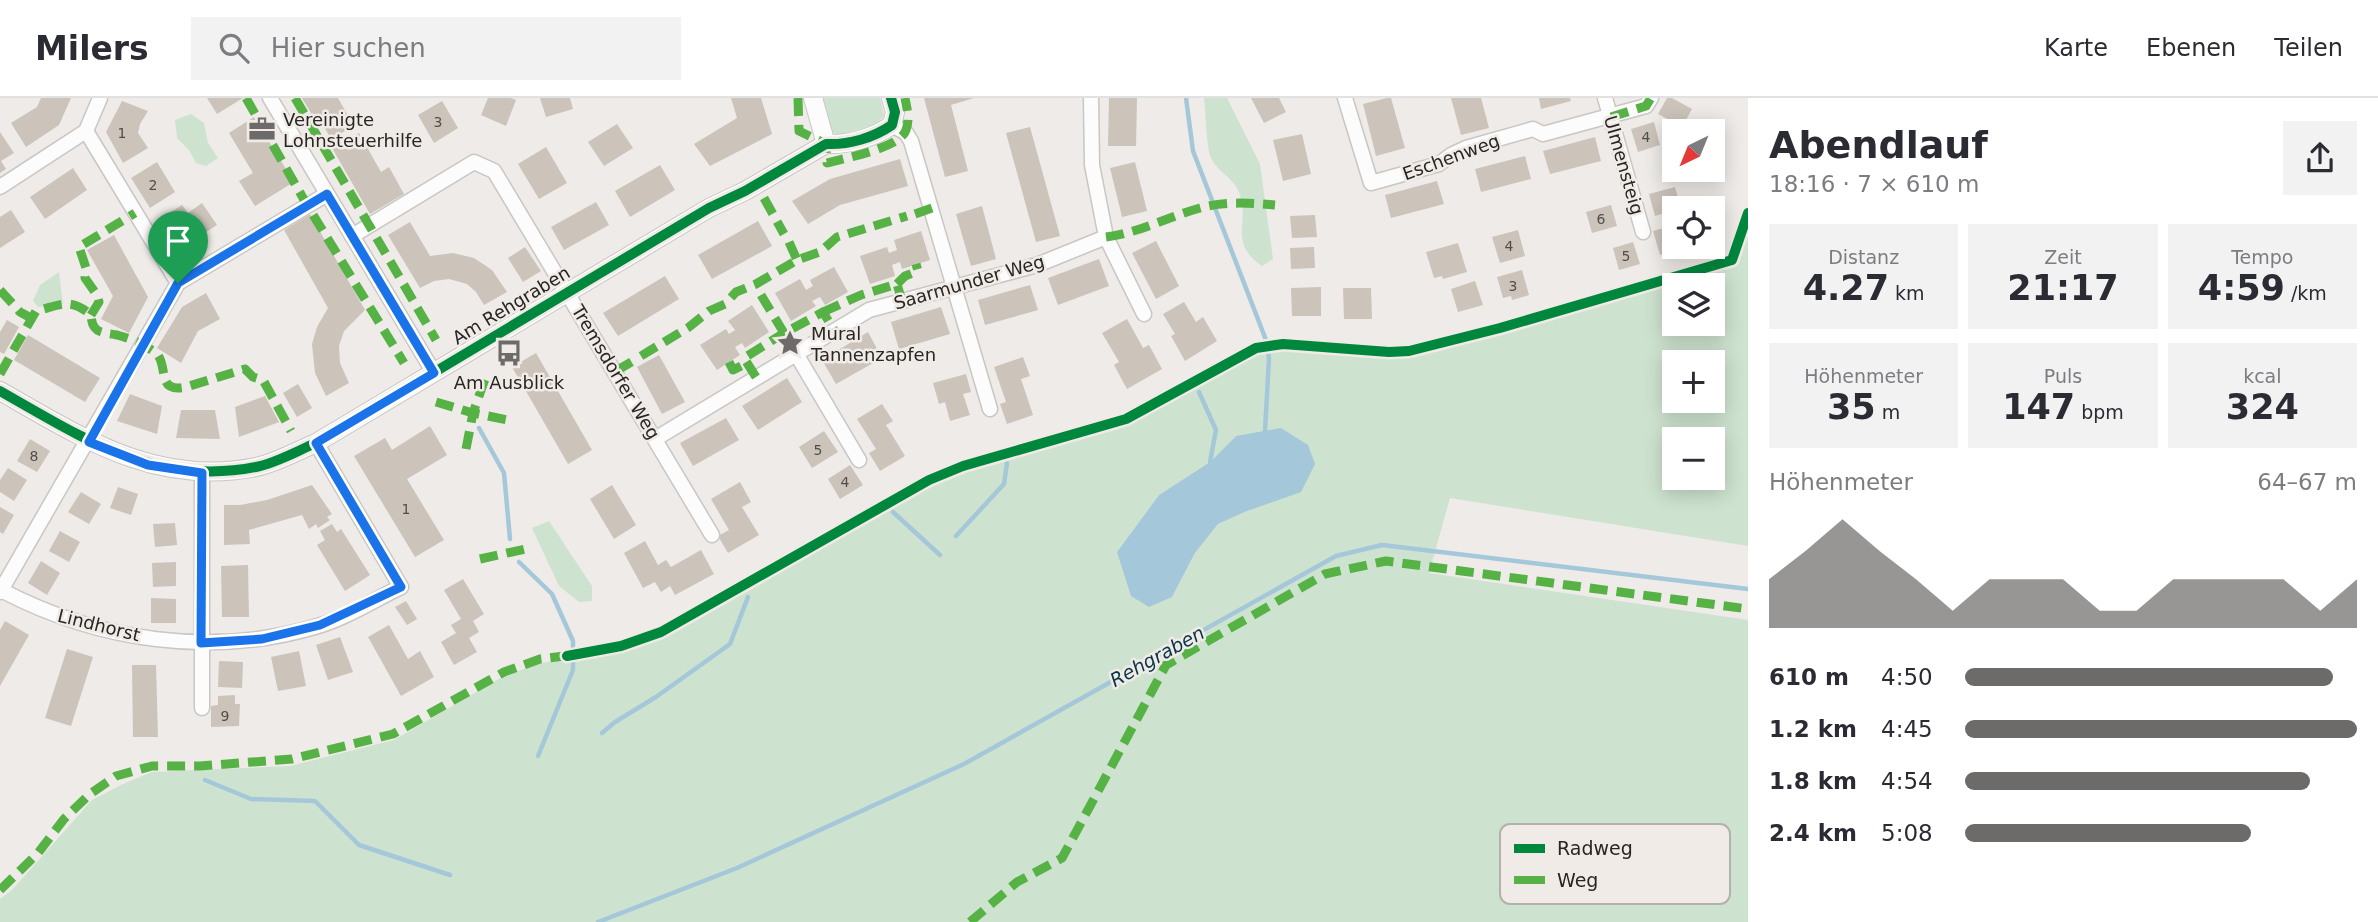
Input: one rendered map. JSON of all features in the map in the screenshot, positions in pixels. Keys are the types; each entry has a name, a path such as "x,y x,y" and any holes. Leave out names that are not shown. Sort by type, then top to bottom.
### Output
{"street":[{"path":"0,187 86,131 100,98"},
{"path":"270,98 434,373"},
{"path":"813,98 825,144"},
{"path":"891,98 895,112 892,125 906,133 911,141 990,409"},
{"path":"1091,98 1092,165 1106,237 1144,314"},
{"name":"Eschenweg","path":"1345,98 1371,183 1440,164 1466,148 1522,132 1533,130 1543,134 1611,117 1646,106 1651,98"},
{"name":"Ulmensteig","path":"1605,98 1643,232"},
{"name":"Am Rehgraben","path":"0,391 89,442 148,465 202,473 258,467 316,443 709,208 745,191 825,144 839,145 878,135 892,125"},
{"path":"86,131 178,283"},
{"name":"Tremsdorfer Weg","path":"352,236 474,162 494,171 712,535"},
{"path":"1,591 178,283 327,194"},
{"name":"Saarmunder Weg","path":"655,439 795,352 869,310 1037,265 1106,237"},
{"path":"795,352 859,460"},
{"name":"Lindhorst","path":"1,591 36,608 124,635 201,643 262,639 320,625 401,587 316,443"},
{"path":"202,473 202,708"}],"green space":[{"path":"819,98 880,98 884,116 874,126 838,135 829,130"},
{"path":"1204,98 1227,98 1260,164 1273,259 1262,266 1245,249 1239,192 1217,167 1209,153"},
{"path":"191,114 204,123 208,143 218,158 206,166 196,163 189,150 177,138 175,120"},
{"path":"1748,230 1748,546 1450,498 1429,573 1748,620 1748,922 0,922 0,899 11,891 92,800 152,772 290,766 394,740 504,676 541,663 624,651 663,637 929,484 965,470 1123,424 1257,351 1295,348 1408,355 1662,287 1662,336 1725,336 1725,273 1708,273 1737,264","holes":["1236,436 1247,511 1218,524 1195,553 1172,597 1125,572 1117,552 1159,495 1210,462"]},
{"path":"59,272 63,304 38,307 33,301 40,285"},
{"path":"549,521 592,586 592,601 579,602 559,586 532,528"}],"water":[{"path":"1281,428 1308,445 1315,464 1301,492 1218,524 1195,553 1172,597 1149,607 1131,596 1117,552 1159,495 1210,462 1236,436"}],"building":[{"path":"41,98 71,98 59,125 26,147 11,123 37,107"},
{"path":"207,98 243,98 217,114"},
{"path":"302,98 338,98 354,126 331,139 322,123 318,125"},
{"path":"488,98 516,100 506,126 481,115"},
{"path":"540,98 570,98 573,109 546,117"},
{"path":"731,98 761,98 772,134 710,166 694,144 737,118"},
{"path":"924,98 974,98 951,105 968,171 945,177"},
{"path":"1109,98 1137,98 1136,146 1108,146"},
{"path":"1251,98 1279,98 1286,112 1264,123"},
{"path":"1391,98 1405,148 1376,156 1363,104"},
{"path":"1451,98 1481,98 1489,128 1461,135"},
{"path":"1539,98 1570,98 1571,101 1541,109"},
{"path":"1667,98 1692,109 1686,119 1667,119 1658,114"},
{"path":"122,101 148,111 138,133 148,148 123,163 106,132"},
{"path":"442,101 458,128 434,143 418,115"},
{"path":"254,117 294,182 255,206 239,181 253,173 229,133"},
{"path":"1654,122 1660,145 1638,152 1631,129"},
{"path":"617,124 633,148 604,166 588,142"},
{"path":"1030,127 1060,236 1036,242 1006,133"},
{"path":"0,132 14,153 1,161 6,169 0,173"},
{"path":"359,133 381,172 389,167 404,194 370,214 332,148"},
{"path":"1302,134 1311,174 1283,181 1273,140"},
{"path":"1595,137 1601,161 1550,174 1543,151"},
{"path":"546,147 567,183 539,199 518,164"},
{"path":"1525,156 1531,179 1481,192 1475,169"},
{"path":"900,159 908,186 840,205 808,224 792,201 830,179"},
{"path":"157,162 175,192 150,208 131,178"},
{"path":"1135,162 1147,211 1122,217 1110,168"},
{"path":"660,165 675,190 630,217 615,191"},
{"path":"73,168 87,190 45,219 30,197"},
{"path":"1437,181 1444,204 1391,218 1385,195"},
{"path":"1675,187 1678,196 1662,196 1662,214 1655,216 1649,194"},
{"path":"596,202 609,225 564,250 551,227"},
{"path":"202,203 217,225 177,251 157,221 182,205 188,213"},
{"path":"1611,205 1617,226 1592,233 1586,212"},
{"path":"982,206 996,259 971,266 956,214"},
{"path":"11,210 25,232 0,248 0,217"},
{"path":"310,214 365,310 344,331 339,346 340,363 349,383 326,396 315,373 312,344 317,327 328,308 284,230"},
{"path":"1315,215 1317,237 1292,238 1290,216"},
{"path":"758,221 772,246 712,279 698,255"},
{"path":"410,222 430,256 453,253 474,258 492,270 507,292 484,305 467,284 449,279 434,281 420,288 388,235"},
{"path":"1662,229 1662,254 1660,255 1653,231"},
{"path":"1518,230 1525,256 1500,263 1492,237"},
{"path":"921,231 930,260 902,269 900,262 892,265 895,276 870,284 860,256 887,247 889,253 897,250 894,240"},
{"path":"114,235 148,297 129,333 101,319 113,296 87,250"},
{"path":"1156,241 1179,286 1156,299 1132,253"},
{"path":"1633,242 1640,264 1619,270 1613,248"},
{"path":"1458,243 1467,272 1443,279 1442,276 1434,278 1426,252"},
{"path":"525,247 541,271 523,282 508,258"},
{"path":"1314,247 1315,268 1291,269 1290,248"},
{"path":"1099,259 1109,286 1058,305 1048,278"},
{"path":"834,267 848,292 825,305 820,297 812,301 816,306 791,321 775,293 800,279 806,290 813,286 810,280"},
{"path":"1522,270 1529,295 1512,300 1511,296 1503,298 1497,277"},
{"path":"665,276 679,299 618,336 603,313"},
{"path":"1475,281 1483,305 1458,312 1451,289"},
{"path":"1030,285 1038,310 985,325 978,300"},
{"path":"1321,287 1321,316 1292,316 1291,288"},
{"path":"1343,288 1371,288 1372,319 1344,319"},
{"path":"206,293 220,319 198,331 181,363 157,348 182,307"},
{"path":"1184,302 1196,322 1203,317 1217,341 1185,361 1171,336 1175,334 1163,314"},
{"path":"752,305 769,332 745,348 742,343 735,347 740,355 717,370 700,345 726,329 729,334 735,330 728,321"},
{"path":"941,307 950,334 899,349 891,322"},
{"path":"1127,319 1143,348 1149,345 1162,369 1127,389 1114,365 1119,362 1102,333"},
{"path":"7,320 19,327 4,354 0,352 0,332"},
{"path":"868,332 882,358 836,384 822,360"},
{"path":"28,335 100,378 85,402 14,360"},
{"path":"536,353 592,450 568,464 512,367"},
{"path":"659,355 685,402 662,414 637,367"},
{"path":"1023,357 1030,376 1021,379 1033,415 1007,424 1000,404 1006,402 994,367"},
{"path":"966,374 971,392 963,394 970,415 950,421 945,402 939,404 933,383"},
{"path":"787,378 802,402 758,430 742,406"},
{"path":"298,384 312,408 297,417 283,393"},
{"path":"130,394 162,406 157,434 117,421"},
{"path":"265,396 279,422 239,437 235,407"},
{"path":"882,404 893,421 886,425 905,456 880,471 869,453 876,449 857,419"},
{"path":"181,410 215,410 220,439 176,438"},
{"path":"726,418 739,440 693,466 680,443"},
{"path":"430,426 447,455 407,479 444,540 415,557 354,456 385,438 392,450"},
{"path":"824,431 838,452 812,468 799,447"},
{"path":"30,439 50,451 37,472 17,461"},
{"path":"850,465 863,485 840,499 828,479"},
{"path":"8,468 27,480 14,501 0,492 0,480"},
{"path":"740,482 751,502 742,507 759,535 728,553 718,536 729,530 711,499"},
{"path":"312,485 332,514 327,517 330,520 318,528 316,524 309,529 302,515 249,530 250,544 224,545 224,505 267,500"},
{"path":"612,485 636,525 614,539 590,499"},
{"path":"118,487 138,494 131,515 110,508"},
{"path":"81,492 101,504 89,524 68,512"},
{"path":"0,507 14,515 3,534 0,532"},
{"path":"175,523 177,545 155,547 153,524"},
{"path":"332,524 337,532 341,529 370,575 345,591 317,545 325,540 320,531"},
{"path":"60,531 80,542 69,562 49,551"},
{"path":"645,541 658,565 666,560 671,567 701,550 714,574 675,595 670,586 661,592 655,582 643,588 624,553"},
{"path":"41,561 60,573 47,595 28,583"},
{"path":"176,562 176,586 153,587 152,563"},
{"path":"248,565 249,617 222,617 221,566"},
{"path":"463,579 484,614 473,621 479,632 469,638 477,652 454,665 441,642 456,633 451,625 461,619 444,590"},
{"path":"151,598 176,599 176,623 151,623"},
{"path":"406,601 417,619 407,625 395,607"},
{"path":"5,621 29,635 0,686 0,630"},
{"path":"389,625 408,659 420,651 434,677 401,696 368,637"},
{"path":"340,637 353,672 328,680 316,645"},
{"path":"67,649 93,657 71,726 45,718"},
{"path":"299,651 306,686 278,691 271,657"},
{"path":"219,661 243,662 242,688 218,687"},
{"path":"132,665 156,665 158,737 133,737"},
{"path":"235,695 235,704 240,704 239,726 211,727 211,706 218,705 218,696"}],"waterway":[{"path":"1186,98 1193,151 1266,340 1269,358 1265,431"},
{"path":"1199,392 1216,430 1210,462"},
{"path":"479,428 504,473 510,539"},
{"path":"956,536 1004,484 1007,463"},
{"path":"893,512 940,555"},
{"name":"Rehgraben","path":"598,922 737,868 964,764 1336,556 1382,545 1748,589"},
{"path":"519,562 552,594 573,641 573,670 538,756"},
{"path":"602,733 730,644 748,597"},
{"path":"205,780 251,799 315,801 359,845 450,875"}],"marked path":[{"path":"246,98 307,205 404,363"},
{"path":"295,98 436,340"},
{"path":"798,98 799,131 826,144 827,163 883,147 902,136 908,122 905,98"},
{"path":"1611,117 1646,106 1651,98"},
{"path":"764,198 784,234"},
{"path":"1106,237 1219,204 1275,205"},
{"path":"915,214 932,208"},
{"path":"91,315 99,302 85,278 86,268 79,247 135,213"},
{"path":"641,356 689,327 709,311 725,304 736,292 756,284 797,260 820,252 837,237 907,216"},
{"path":"789,242 797,260"},
{"path":"897,284 905,276 918,271 916,264"},
{"path":"823,312 861,295 897,284 902,301"},
{"path":"0,290 20,312 31,318"},
{"path":"761,295 784,333 823,312 834,330"},
{"path":"0,374 36,311 71,304 91,315 93,326 99,331 134,341 157,354 165,379 171,387 186,387 245,369 253,377 263,380 291,431"},
{"path":"756,377 744,358 784,333"},
{"path":"616,371 633,361"},
{"path":"729,362 733,370 747,363"},
{"path":"466,449 473,413 486,376"},
{"path":"436,402 513,421"},
{"path":"480,559 530,548"},
{"path":"970,922 1017,882 1062,858 1166,665 1325,574 1386,561 1748,609"},
{"path":"0,890 38,853 64,819 90,794 116,776 152,766 200,766 292,759 393,734 504,672 540,659 572,655"}],"cycle path":[{"path":"0,391 91,441 152,464 185,470 219,471 271,463 316,443 709,208 745,191 826,144 852,142 885,130 892,125 895,112 891,98"},
{"path":"567,656 621,646 661,632 929,480 963,466 1126,419 1256,348 1283,344 1389,352 1409,351 1500,328 1732,260 1748,213"}],"place":[{"name":"Vereinigte Lohnsteuerhilfe","path":"262,129"},
{"name":"Mural Tannenzapfen","path":"790,343"},
{"name":"Am Ausblick","path":"509,353"}],"route":[{"path":"327,194 434,373 316,443 401,587 320,625 262,639 201,643 202,473 148,465 89,442 178,283 327,194"}]}
